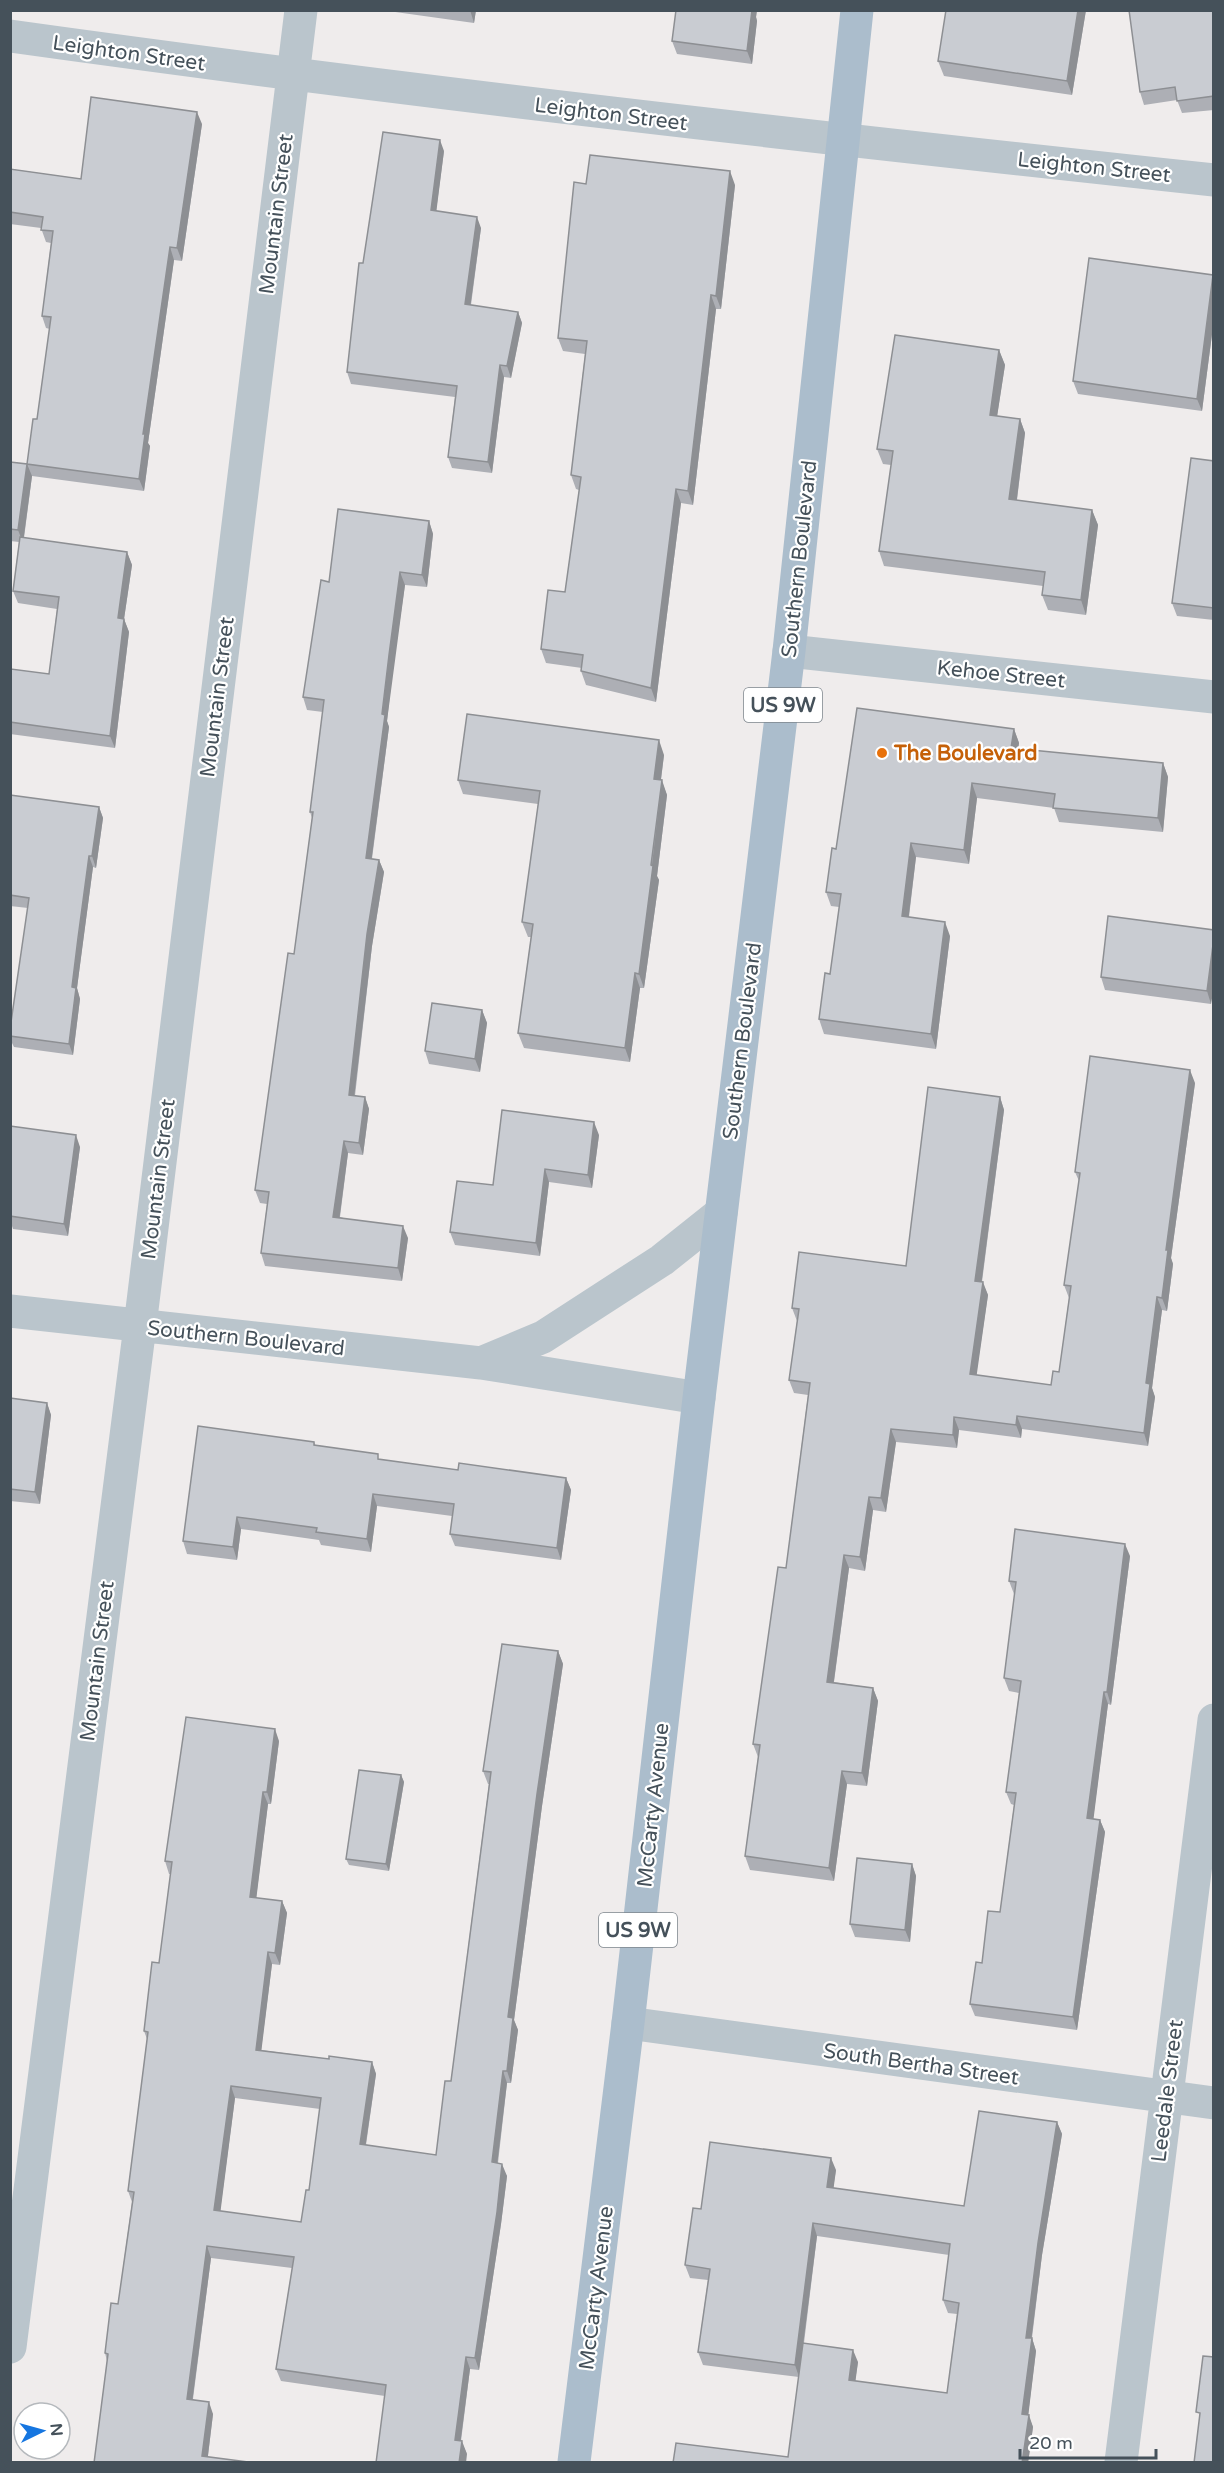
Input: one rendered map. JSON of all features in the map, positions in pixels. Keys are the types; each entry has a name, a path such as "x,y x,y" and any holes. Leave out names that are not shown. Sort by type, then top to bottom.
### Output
{"main road":[{"name":"Southern Boulevard","path":"699,1398 789,651 857,10"},
{"name":"McCarty Avenue","path":"574,2463 628,2023 699,1398"}],"street":[{"name":"Mountain Street","path":"10,2348 140,1326 301,10"},
{"name":"Leighton Street","path":"10,36 293,76 842,141 1214,180"},
{"name":"Kehoe Street","path":"789,651 1214,697"},
{"name":"Southern Boulevard","path":"481,1363 543,1337 662,1260 721,1214"},
{"name":"Southern Boulevard","path":"10,1311 481,1363 699,1398"},
{"name":"Leedale Street","path":"1121,2463 1214,1720"},
{"name":"South Bertha Street","path":"628,2023 1214,2103"}],"building":[{"path":"676,10 752,10 747,51 672,41"},
{"path":"946,10 1078,10 1067,81 938,61"},
{"path":"1129,10 1214,10 1214,96 1177,101 1175,87 1140,92"},
{"path":"91,97 197,112 177,248 170,247 143,434 145,434 139,479 27,464 33,419 37,419 51,317 42,316 53,231 41,230 43,217 10,212 10,169 81,179"},
{"path":"383,132 440,140 431,210 477,217 465,304 518,312 507,366 500,365 488,462 448,457 457,386 347,372 359,263 363,263"},
{"path":"590,155 730,171 716,296 711,295 688,491 676,489 651,688 581,671 583,655 541,649 548,590 565,592 581,477 571,475 587,341 558,338 574,182 586,184"},
{"path":"1089,258 1213,275 1197,399 1073,381"},
{"path":"895,335 999,350 990,415 1020,419 1009,499 1092,510 1081,600 1042,595 1045,572 879,551 893,451 877,449"},
{"path":"1191,458 1214,461 1214,608 1172,603"},
{"path":"10,462 27,464 18,530 10,529"},
{"path":"338,509 429,521 422,575 400,572 382,714 385,715 366,858 379,860 367,934 349,1095 365,1097 359,1143 344,1141 333,1217 403,1226 398,1268 261,1253 269,1192 255,1190 288,953 294,954 313,812 310,812 324,700 303,697 321,580 329,582"},
{"path":"20,537 127,552 118,618 124,619 110,736 10,722 11,669 49,674 59,597 13,591"},
{"path":"857,708 1014,729 1011,748 1163,763 1158,818 1053,808 1055,794 972,783 964,850 911,843 902,916 945,922 931,1034 819,1019 825,973 830,974 841,894 826,892 832,848 836,849"},
{"path":"467,714 659,740 654,779 662,780 651,865 653,866 639,974 635,973 625,1048 518,1033 533,924 522,922 540,791 458,780"},
{"path":"10,795 99,807 92,856 89,856 78,938 72,987 76,988 69,1044 10,1036 29,898 10,895"},
{"path":"1108,916 1214,930 1207,991 1101,977"},
{"path":"432,1003 482,1010 475,1059 425,1051"},
{"path":"1090,1056 1190,1070 1166,1250 1168,1250 1162,1298 1157,1297 1146,1383 1150,1384 1144,1433 1017,1416 1016,1425 954,1417 953,1435 891,1429 881,1498 869,1497 860,1557 844,1555 827,1682 873,1688 862,1773 842,1771 829,1868 745,1856 760,1745 753,1744 778,1567 786,1568 810,1383 789,1380 799,1309 792,1308 799,1252 906,1266 928,1087 1000,1097 975,1281 983,1282 970,1374 1051,1385 1053,1371 1059,1372 1071,1286 1064,1285 1080,1173 1075,1172"},
{"path":"502,1110 594,1122 588,1175 545,1169 536,1243 450,1232 457,1181 493,1185"},
{"path":"10,1126 76,1135 64,1224 10,1216"},
{"path":"10,1398 47,1403 35,1492 10,1489"},
{"path":"198,1426 314,1442 314,1445 378,1454 378,1459 458,1470 459,1463 566,1478 557,1548 450,1534 454,1504 373,1494 367,1539 316,1532 317,1528 237,1517 233,1547 183,1541"},
{"path":"1015,1529 1125,1544 1107,1692 1104,1692 1087,1818 1100,1820 1073,2017 970,2004 976,1962 982,1963 988,1911 1000,1912 1016,1793 1006,1792 1021,1681 1004,1678 1016,1582 1009,1581"},
{"path":"502,1644 558,1651 508,2017 513,2018 507,2071 503,2071 492,2162 502,2164 497,2212 475,2358 466,2357 455,2440 462,2441 459,2463 376,2463 386,2385 276,2369 294,2257 207,2246 187,2399 209,2402 202,2456 256,2463 94,2463 108,2354 105,2353 111,2303 118,2304 134,2192 128,2191 148,2032 144,2031 152,1962 159,1963 172,1862 165,1861 186,1717 275,1729 267,1792 263,1792 250,1897 282,1901 275,1953 268,1952 256,2050 372,2062 360,2144 436,2155 445,2081 451,2081 491,1772 483,1771","holes":["231,2086 321,2098 309,2190 306,2190 301,2222 214,2210"]},
{"path":"359,1770 401,1775 386,1864 346,1859"},
{"path":"857,1858 912,1864 905,1930 850,1924"},
{"path":"979,2111 1057,2122 1026,2338 1032,2338 1022,2414 1029,2415 1022,2463 673,2463 676,2443 788,2457 803,2343 853,2350 849,2380 947,2393 959,2303 943,2300 950,2244 813,2223 795,2365 698,2352 710,2269 685,2265 693,2208 701,2209 710,2142 831,2158 827,2187 964,2206"},
{"path":"1203,2356 1214,2357 1214,2463 1194,2463 1200,2413 1196,2412"}],"place":[{"name":"The Boulevard","path":"882,753"}]}
